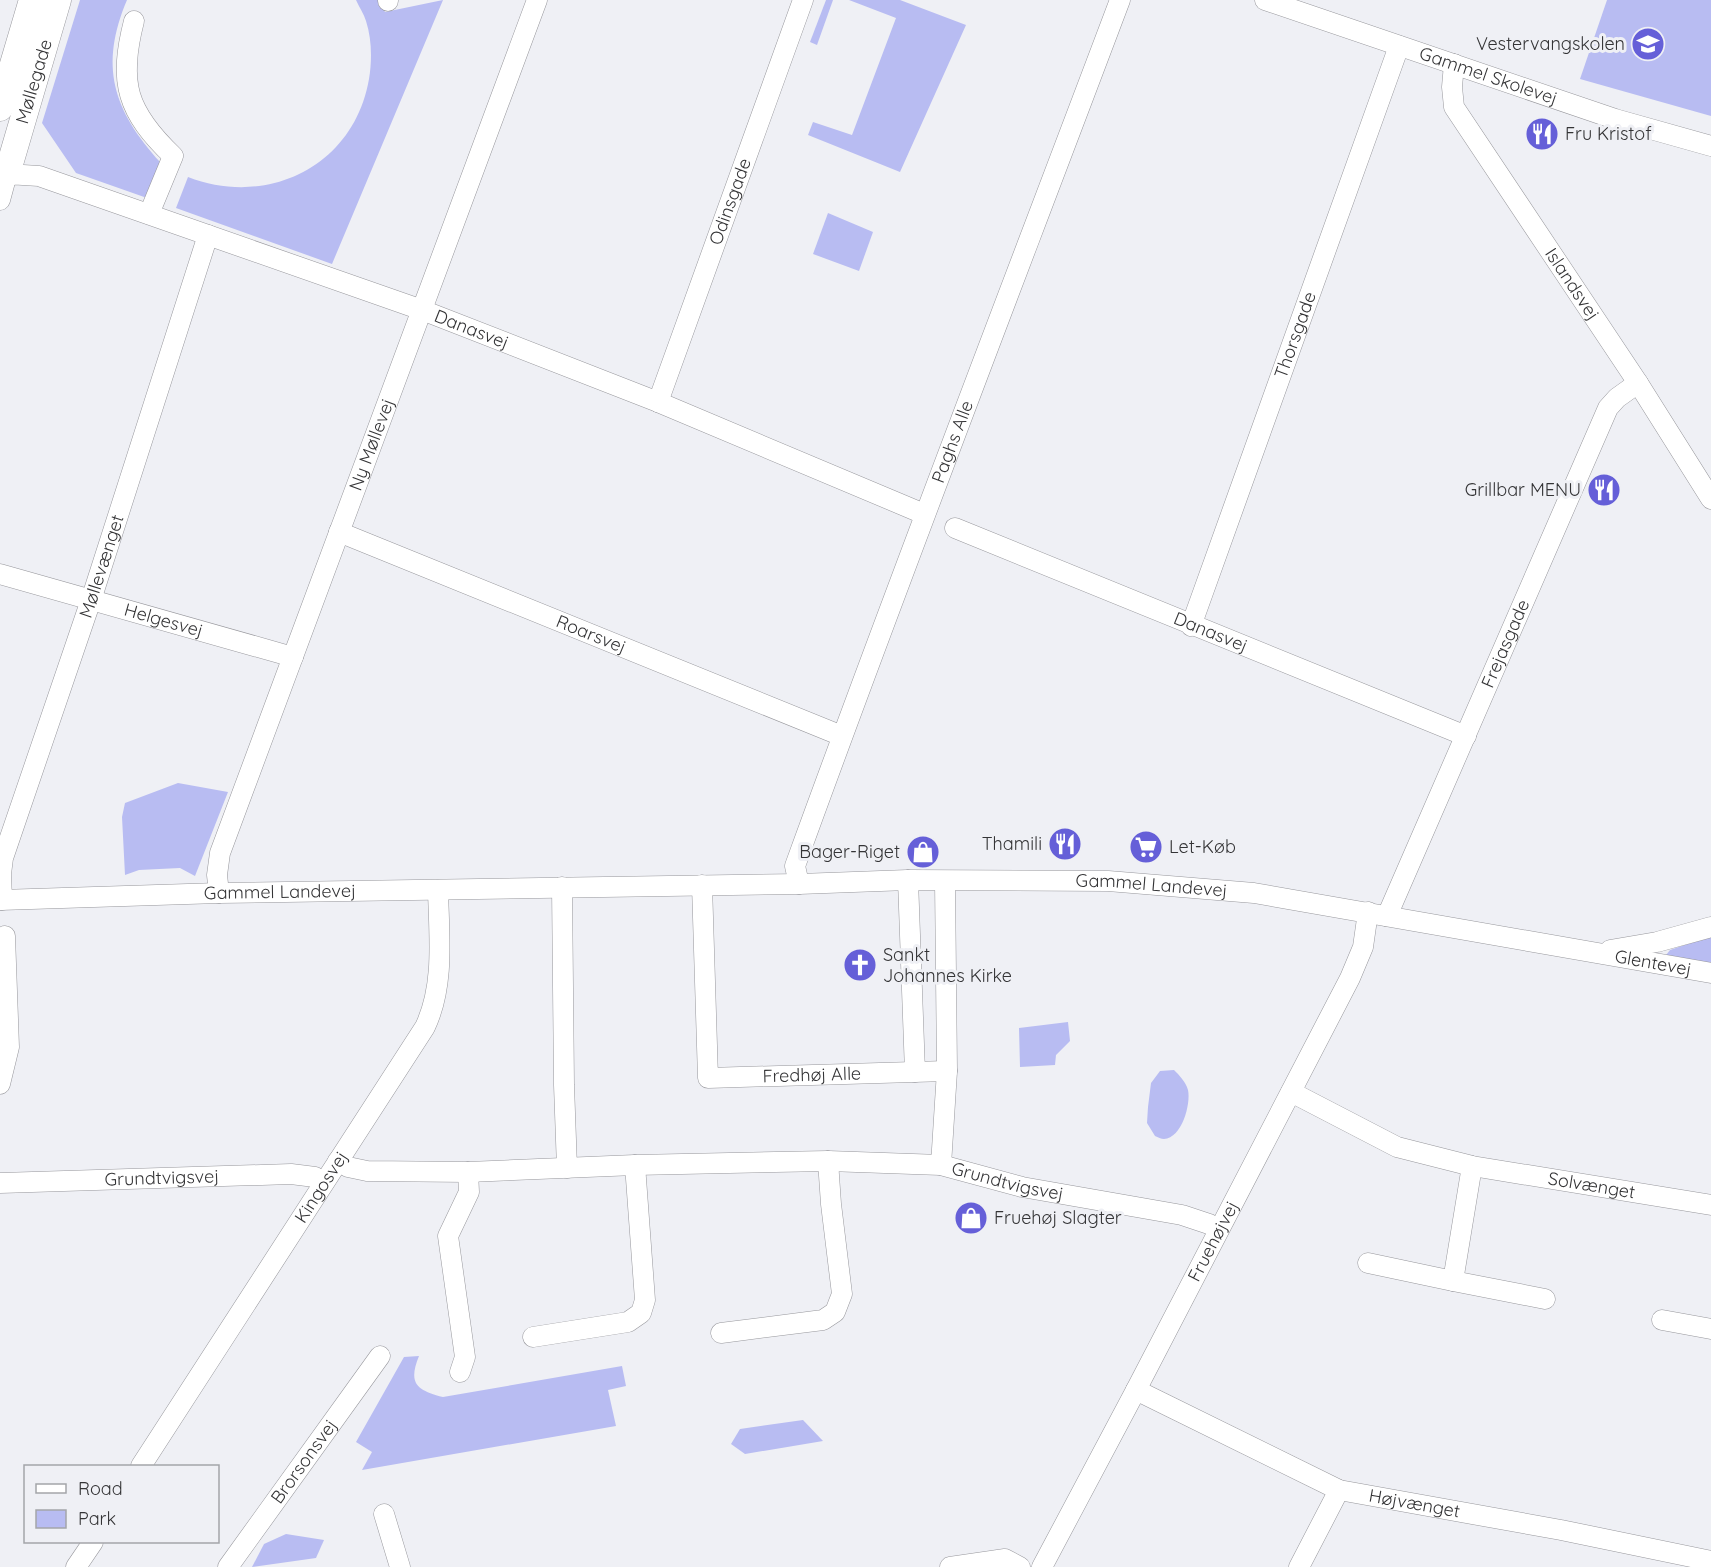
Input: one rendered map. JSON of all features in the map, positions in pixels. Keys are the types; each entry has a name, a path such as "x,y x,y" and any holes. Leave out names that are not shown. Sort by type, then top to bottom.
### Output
{"main road":[{"name":"Møllegade","path":"0,108 32,0"},
{"name":"Møllegade","path":"4,172 58,0"}],"street":[{"name":"Ny Møllevej","path":"219,892 220,853 537,0"},
{"name":"Odinsgade","path":"658,402 803,0"},
{"name":"Paghs Alle","path":"800,884 795,866 842,736 1120,0"},
{"name":"Gammel Skolevej","path":"1265,0 1615,119 1711,146"},
{"path":"134,21 126,49 125,70 129,93 140,120 154,138 178,160 154,216"},
{"name":"Thorsgade","path":"1191,626 1399,46"},
{"name":"Islandsvej","path":"1454,64 1452,87 1454,107 1638,383 1711,499"},
{"name":"Møllegade","path":"0,200 4,172"},
{"name":"Danasvej","path":"4,172 39,176 422,310 658,402 924,514"},
{"name":"Møllevænget","path":"1,900 3,858 92,600 208,235"},
{"name":"Frejasgade","path":"1378,914 1466,736 1608,408 1617,398 1638,383"},
{"name":"Danasvej","path":"955,528 1466,736"},
{"name":"Roarsvej","path":"339,532 842,736"},
{"name":"Helgesvej","path":"0,574 293,657"},
{"path":"908,880 915,1072"},
{"name":"Gammel Landevej","path":"1,900 219,892 800,884 908,880 1119,882 1245,892 1595,952"},
{"path":"941,1165 947,1071 945,881"},
{"name":"Fredhøj Alle","path":"702,885 708,1078 947,1071"},
{"path":"562,887 567,1168"},
{"name":"Kingosvej","path":"142,1465 425,1027 432,1012 438,984 438,890"},
{"name":"Fruehøjvej","path":"1042,1567 1358,962 1378,914"},
{"path":"1595,952 1657,942 1711,927"},
{"path":"0,1084 9,1047 5,936"},
{"name":"Glentevej","path":"1595,952 1711,974"},
{"name":"Solvænget","path":"1291,1092 1397,1147 1472,1167 1711,1205"},
{"name":"Grundtvigsvej","path":"338,1161 348,1167 367,1171 468,1172 635,1165 828,1161 941,1165 1022,1187 1182,1215 1218,1229"},
{"path":"722,1333 823,1320 835,1312 842,1294 828,1161"},
{"path":"533,1337 628,1322 641,1313 645,1300 635,1165"},
{"path":"1453,1281 1472,1167"},
{"path":"460,1372 465,1357 448,1236 469,1192 468,1172"},
{"name":"Grundtvigsvej","path":"0,1183 291,1174 315,1177 323,1183"},
{"path":"1368,1263 1545,1299"},
{"path":"1662,1320 1711,1329"},
{"name":"Brorsonsvej","path":"228,1567 380,1356"},
{"name":"Højvænget","path":"1136,1390 1339,1490 1561,1530 1711,1561"},
{"path":"1299,1567 1339,1490"},
{"path":"384,1514 400,1567"},
{"path":"76,1567 92,1543"},
{"path":"950,1567 1005,1559 1020,1567"}],"green space":[{"path":"80,0 127,0 118,24 113,67 115,86 131,124 160,162 147,198 76,173 42,123"},
{"path":"356,0 378,0 385,12 443,0 332,264 176,208 188,177 218,185 248,187 276,183 303,172 326,156 346,135 360,109 371,65 368,28"},
{"path":"826,0 833,0 817,45 810,42"},
{"path":"849,0 900,0 966,25 900,172 808,135 813,122 852,135 896,18"},
{"name":"Vestervangskolen","path":"1607,0 1711,0 1711,116 1580,79"},
{"path":"828,213 873,232 859,271 813,254"},
{"path":"178,783 228,792 195,876 180,868 139,870 125,875 122,817 125,803"},
{"path":"1711,936 1711,968 1663,959 1670,950"},
{"path":"1068,1022 1070,1041 1056,1055 1055,1065 1020,1067 1019,1028"},
{"path":"1174,1070 1187,1087 1188,1103 1184,1119 1176,1133 1163,1139 1155,1136 1147,1123 1151,1083 1160,1071"},
{"path":"419,1356 414,1373 417,1384 426,1391 443,1397 622,1366 626,1386 608,1390 616,1426 362,1470 372,1452 356,1442 404,1357"},
{"path":"803,1420 823,1441 745,1454 731,1444 740,1429"},
{"path":"286,1534 324,1540 316,1558 252,1567 264,1544"}],"place":[{"name":"Vestervangskolen","path":"1648,44"},
{"name":"Fru Kristof","path":"1542,134"},
{"name":"Grillbar MENU","path":"1604,490"},
{"name":"Thamili","path":"1065,844"},
{"name":"Let-Køb","path":"1146,847"},
{"name":"Bager-Riget","path":"923,852"},
{"name":"Sankt Johannes Kirke","path":"860,965"},
{"name":"Fruehøj Slagter","path":"971,1218"}]}
